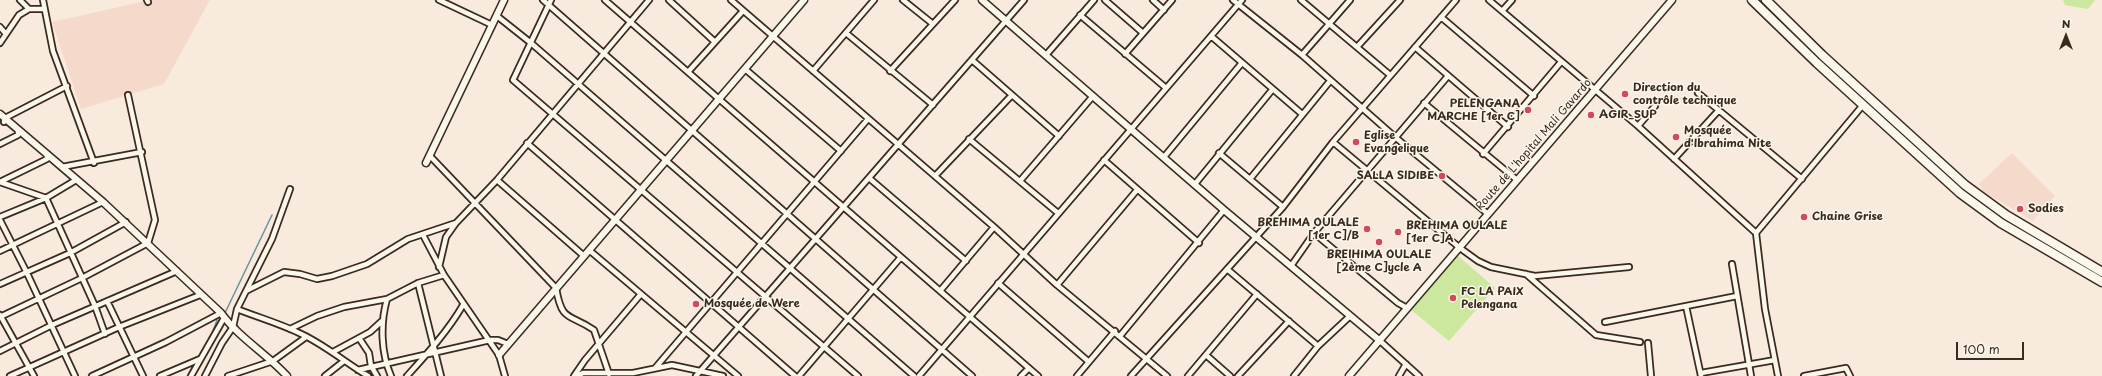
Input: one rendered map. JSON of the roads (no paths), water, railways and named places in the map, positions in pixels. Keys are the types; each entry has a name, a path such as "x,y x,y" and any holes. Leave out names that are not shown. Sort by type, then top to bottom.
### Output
{"highway":[{"path":"1752,0 1863,105 1960,193 2001,224 2102,282"},
{"path":"1766,0 1822,55 1965,185 2006,215 2102,272"}],"street":[{"path":"20,0 28,9"},
{"path":"44,0 44,9 53,51 94,162"},
{"path":"439,0 492,25"},
{"path":"426,163 504,0"},
{"path":"543,0 972,376"},
{"path":"551,0 513,80 858,376"},
{"path":"605,0 1038,376"},
{"path":"438,267 446,237 456,223 497,180 649,0"},
{"path":"669,0 715,42"},
{"path":"731,0 994,227 1057,285 1115,331 1167,376"},
{"path":"499,355 804,0"},
{"path":"814,71 874,0"},
{"path":"903,0 933,24"},
{"path":"890,71 955,0"},
{"path":"982,0 1132,128 1224,210 1256,235 1419,376"},
{"path":"696,376 1024,0"},
{"path":"1046,55 1094,0"},
{"path":"1105,0 1143,33"},
{"path":"1153,0 1164,10"},
{"path":"1125,54 1172,0"},
{"path":"1233,0 1302,54 1330,81 1395,137 1488,214"},
{"path":"919,376 1242,0"},
{"path":"1301,0 1390,75"},
{"path":"1302,54 1350,0"},
{"path":"1358,47 1400,0"},
{"path":"1131,376 1256,235 1283,207 1333,142 1456,0"},
{"path":"1489,0 1638,126 1756,233 1765,309 1778,376"},
{"path":"1502,11 1512,0"},
{"name":"Route de L'hopital Mali Gavardo","path":"1348,376 1460,248 1670,1"},
{"path":"0,43 19,15 28,9 44,9"},
{"path":"688,72 743,11"},
{"path":"1080,15 1166,88"},
{"path":"497,16 667,160 761,244 849,318 914,376"},
{"path":"1441,17 1534,96"},
{"path":"0,28 6,34"},
{"path":"846,33 890,71 933,105"},
{"path":"1211,36 1241,64 1302,114"},
{"path":"1415,47 1508,127"},
{"path":"972,60 1059,136"},
{"path":"1483,154 1508,127 1561,62"},
{"path":"1164,157 1241,64"},
{"path":"745,69 841,151"},
{"path":"1291,266 1314,233 1448,76"},
{"path":"1250,179 1330,81"},
{"path":"67,86 3,118 126,222 233,327 273,361 287,376"},
{"path":"1195,184 1272,90"},
{"path":"1698,93 1802,178"},
{"path":"34,376 28,368 0,316 82,278 148,243 155,220 142,152 128,95"},
{"path":"935,176 1012,95"},
{"path":"1020,180 1093,96"},
{"path":"1424,103 1483,154 1517,180"},
{"path":"1756,233 1863,105"},
{"path":"1638,126 1655,106"},
{"path":"1674,159 1719,110"},
{"path":"656,367 868,119"},
{"path":"0,144 18,135 18,130"},
{"path":"969,139 1058,213"},
{"path":"1333,142 1460,248 1478,261 1491,267 1522,272 1535,276 1629,267"},
{"path":"527,143 795,376"},
{"path":"62,168 142,152"},
{"path":"1219,153 1283,207"},
{"path":"47,154 47,159 0,182 46,198 95,306 105,334"},
{"path":"430,156 474,205 556,288 560,307 568,317 581,321 594,330 609,374"},
{"path":"1104,160 1199,243"},
{"path":"869,178 966,260"},
{"path":"0,217 46,198 76,180"},
{"path":"497,180 584,256"},
{"path":"205,376 222,343 233,327 237,309 272,239 290,188"},
{"path":"1057,285 1137,190"},
{"path":"0,251 103,202"},
{"path":"1120,336 1199,243 1224,210"},
{"path":"0,220 65,352 75,376"},
{"path":"0,284 26,271 70,253 126,222"},
{"path":"246,290 284,272 300,274 317,279 332,276 367,264 408,238 456,223"},
{"path":"940,291 994,227"},
{"path":"1314,233 1398,303 1407,308"},
{"path":"422,234 438,267 499,355 505,376"},
{"path":"589,250 738,376"},
{"path":"798,376 901,257"},
{"path":"1732,264 1751,376"},
{"path":"1227,269 1318,346"},
{"path":"0,352 52,325 177,271"},
{"path":"1522,272 1539,284 1596,335 1640,342"},
{"path":"290,329 317,316 344,307 387,299 418,283 444,275"},
{"path":"418,283 441,376"},
{"path":"998,283 1089,362"},
{"path":"576,376 599,343 641,294"},
{"path":"1188,376 1257,294"},
{"path":"10,376 118,327 200,295"},
{"path":"1605,322 1737,296"},
{"path":"387,299 382,321 385,362 391,376"},
{"path":"107,301 118,327 143,376"},
{"path":"407,376 454,321 463,305"},
{"path":"1686,306 1701,374 1775,360"},
{"path":"237,309 290,329 306,337 333,352 344,361 368,376"},
{"path":"92,376 223,316"},
{"path":"190,376 223,316"},
{"path":"1294,376 1318,346 1349,316"},
{"path":"333,352 370,332 382,321"},
{"path":"1238,376 1288,321"},
{"path":"1077,376 1115,331"},
{"path":"228,376 237,375 273,361 306,337"},
{"path":"359,338 369,353 371,366 377,376"},
{"path":"358,370 385,362 490,340 498,340 508,344"},
{"path":"1648,343 1651,376"},
{"path":"1206,355 1230,376"},
{"path":"160,376 200,359"},
{"path":"325,376 344,361"},
{"path":"576,376 583,373 633,373 672,364 723,376"},
{"path":"1399,376 1406,364"},
{"path":"1021,376 1029,368"},
{"path":"1804,376 1834,373 1846,368 1850,376"}],"waterway":[{"path":"0,120 72,181"},
{"path":"224,315 272,215"},
{"path":"171,261 178,268"},
{"path":"210,339 217,320"}],"place":[{"name":"Direction du contrôle technique","path":"1625,94"},
{"name":"PELENGANA MARCHE [1er C]","path":"1528,110"},
{"name":"AGIR_SUP","path":"1591,115"},
{"name":"Mosquée d'Ibrahima Nite","path":"1676,137"},
{"name":"Eglise Evangelique","path":"1356,142"},
{"name":"SALLA SIDIBE","path":"1442,176"},
{"name":"Sodies","path":"2020,209"},
{"name":"Chaine Grise","path":"1804,217"},
{"name":"BREHIMA OULALE [1er C]/B","path":"1367,229"},
{"name":"BREHIMA OULALE [1er C]A","path":"1398,232"},
{"name":"BREIHIMA OULALE [2ème C]ycle A","path":"1379,242"},
{"name":"FC LA PAIX Pelengana","path":"1453,298"},
{"name":"Mosquée de Were","path":"696,304"}]}
